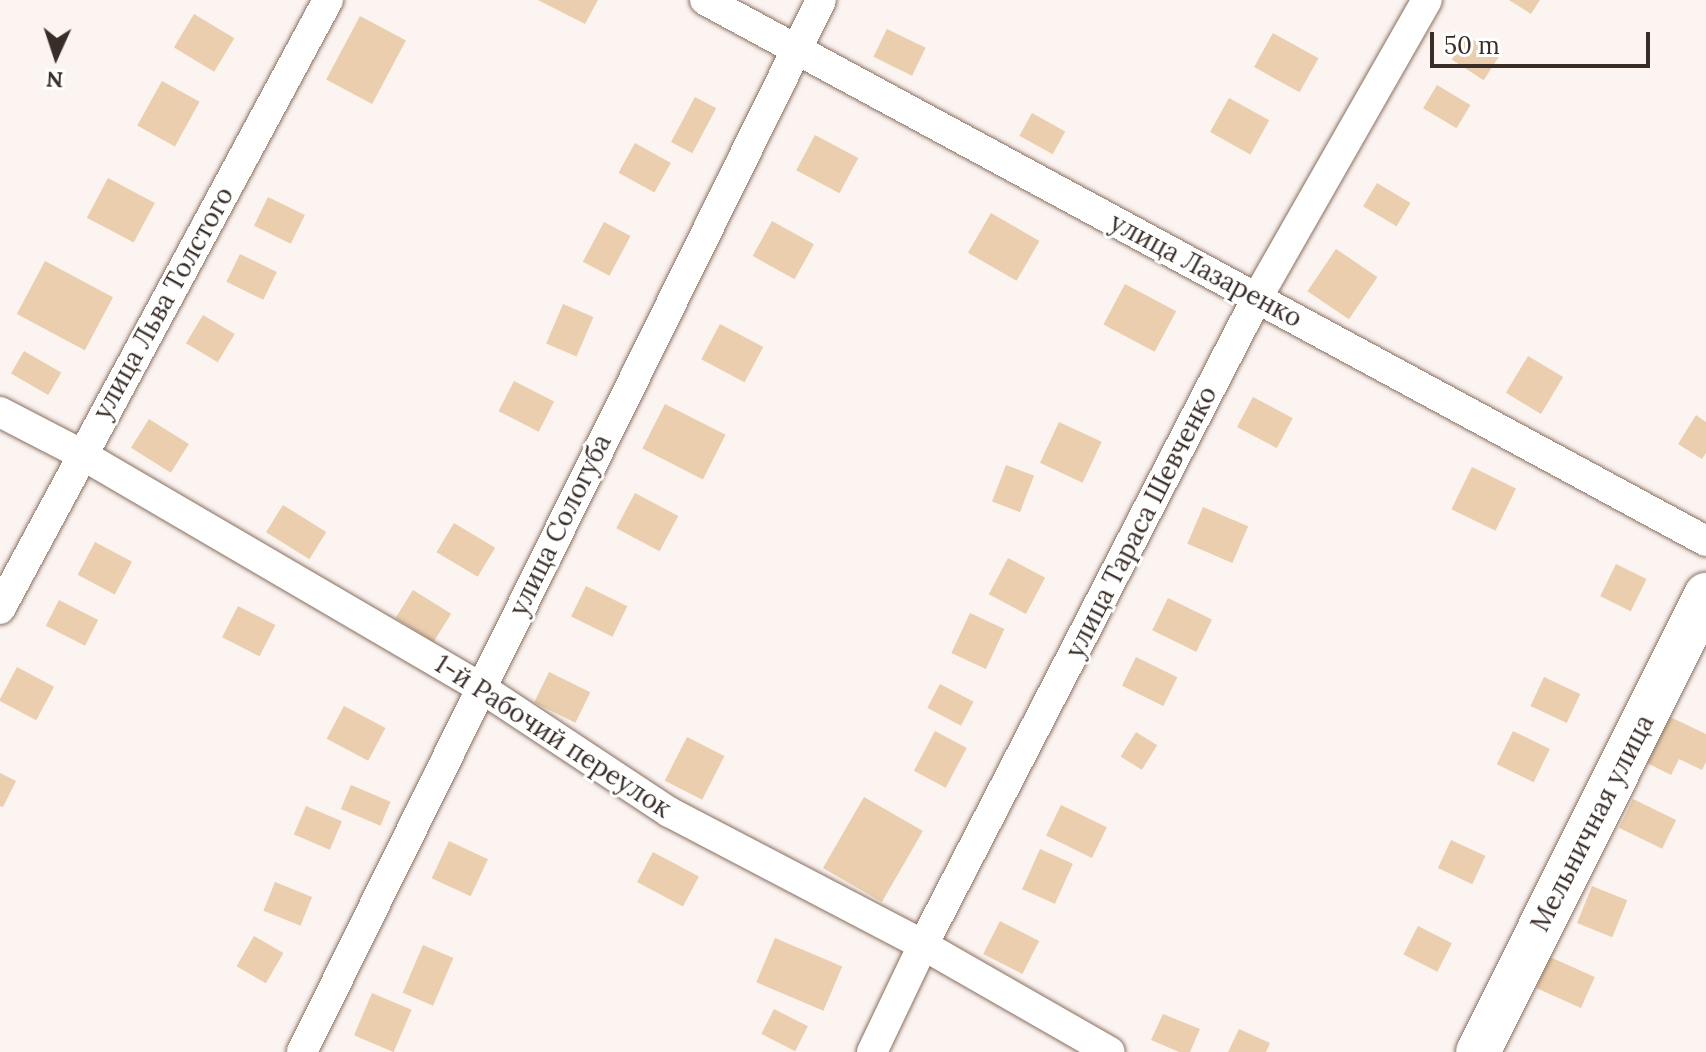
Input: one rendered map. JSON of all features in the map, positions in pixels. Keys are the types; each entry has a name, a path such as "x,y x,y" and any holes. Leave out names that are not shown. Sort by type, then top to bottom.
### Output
{"main road":[{"name":"Мельничная улица","path":"1478,1052 1706,595"}],"street":[{"name":"улица Льва Толстого","path":"0,609 328,0"},
{"name":"улица Лазаренко","path":"705,0 1706,541"},
{"name":"улица Сологуба","path":"302,1052 821,0"},
{"name":"улица Тараса Шевченко","path":"872,1052 923,945 1257,298 1427,0"},
{"name":"1-й Рабочий переулок","path":"0,412 81,454 480,687 669,812 923,945 1110,1052"}],"building":[{"path":"538,0 598,0 585,24"},
{"path":"1509,0 1540,0 1531,14"},
{"path":"194,14 234,38 214,72 174,47"},
{"path":"360,16 406,40 372,104 326,80"},
{"path":"887,29 926,48 912,76 873,57"},
{"path":"1273,33 1318,58 1300,92 1254,67"},
{"path":"1467,36 1499,57 1484,80 1452,59"},
{"path":"162,81 200,102 175,146 137,126"},
{"path":"1437,85 1470,105 1457,128 1423,108"},
{"path":"695,97 716,108 692,153 671,142"},
{"path":"1229,98 1269,120 1250,154 1210,132"},
{"path":"1032,113 1065,131 1053,154 1019,136"},
{"path":"815,135 858,158 839,193 796,170"},
{"path":"635,143 671,163 654,193 619,173"},
{"path":"108,178 155,203 134,243 87,218"},
{"path":"1377,183 1410,203 1397,226 1363,206"},
{"path":"268,197 305,215 291,244 254,226"},
{"path":"991,213 1039,241 1016,281 968,253"},
{"path":"772,221 814,244 795,279 753,256"},
{"path":"604,222 630,236 609,276 583,262"},
{"path":"1336,249 1377,277 1349,319 1307,291"},
{"path":"240,254 277,272 263,300 226,282"},
{"path":"45,261 113,297 85,350 17,314"},
{"path":"1125,284 1176,311 1155,352 1103,325"},
{"path":"563,304 593,317 577,356 546,344"},
{"path":"203,315 235,334 218,362 186,343"},
{"path":"720,324 763,347 744,382 701,359"},
{"path":"24,351 61,372 48,395 11,374"},
{"path":"1528,356 1563,377 1541,414 1506,393"},
{"path":"514,381 554,401 539,432 499,411"},
{"path":"1253,397 1293,418 1277,448 1237,427"},
{"path":"665,404 726,435 703,479 642,449"},
{"path":"1696,415 1706,422 1706,453 1702,459 1678,444"},
{"path":"149,419 189,444 171,473 131,448"},
{"path":"1059,422 1102,442 1083,483 1040,463"},
{"path":"1006,465 1034,476 1020,512 992,501"},
{"path":"1472,467 1516,488 1495,531 1451,509"},
{"path":"635,493 678,516 659,551 616,528"},
{"path":"283,505 326,532 309,559 266,532"},
{"path":"1203,507 1248,526 1232,563 1187,544"},
{"path":"454,523 495,548 478,577 436,552"},
{"path":"95,542 132,562 115,594 78,575"},
{"path":"1008,558 1045,578 1026,614 989,594"},
{"path":"1616,564 1647,579 1631,611 1600,596"},
{"path":"586,586 627,606 612,637 571,617"},
{"path":"413,590 451,614 434,642 396,618"},
{"path":"1168,598 1212,619 1196,652 1152,630"},
{"path":"59,600 98,620 85,646 46,626"},
{"path":"238,606 275,625 260,656 222,637"},
{"path":"970,613 1004,629 986,669 951,653"},
{"path":"1136,657 1177,677 1163,706 1122,686"},
{"path":"17,667 54,687 36,720 0,701"},
{"path":"549,672 590,692 575,723 534,703"},
{"path":"1544,677 1580,694 1567,723 1530,706"},
{"path":"940,684 974,702 961,726 927,708"},
{"path":"344,706 385,728 368,761 327,739"},
{"path":"1666,715 1706,734 1706,762 1702,770 1679,759 1671,775 1643,761"},
{"path":"935,731 967,748 946,788 914,771"},
{"path":"1513,731 1550,749 1534,782 1497,764"},
{"path":"1136,732 1157,745 1142,770 1121,757"},
{"path":"687,737 724,756 702,800 665,781"},
{"path":"0,773 16,781 3,807 0,806"},
{"path":"351,785 391,802 380,826 341,809"},
{"path":"864,797 923,831 882,902 823,868"},
{"path":"1633,799 1676,820 1662,849 1619,828"},
{"path":"1061,805 1107,827 1092,858 1046,836"},
{"path":"306,806 342,821 330,850 294,835"},
{"path":"1451,840 1485,856 1472,884 1438,868"},
{"path":"449,841 488,859 471,896 432,878"},
{"path":"1040,849 1073,864 1055,904 1022,889"},
{"path":"653,852 699,876 683,906 637,882"},
{"path":"275,882 312,897 300,926 263,911"},
{"path":"1592,886 1627,900 1612,937 1577,923"},
{"path":"1000,921 1039,941 1022,974 983,954"},
{"path":"1418,926 1452,943 1437,972 1403,955"},
{"path":"254,936 283,953 266,983 236,966"},
{"path":"775,938 842,967 823,1011 756,982"},
{"path":"423,945 453,958 433,1006 403,993"},
{"path":"1550,957 1595,977 1581,1008 1536,988"},
{"path":"372,993 412,1010 394,1052 354,1035"},
{"path":"774,1009 808,1026 795,1051 761,1034"},
{"path":"1163,1014 1200,1029 1190,1052 1179,1052 1151,1040"},
{"path":"1239,1029 1270,1043 1266,1052 1228,1052"}]}
